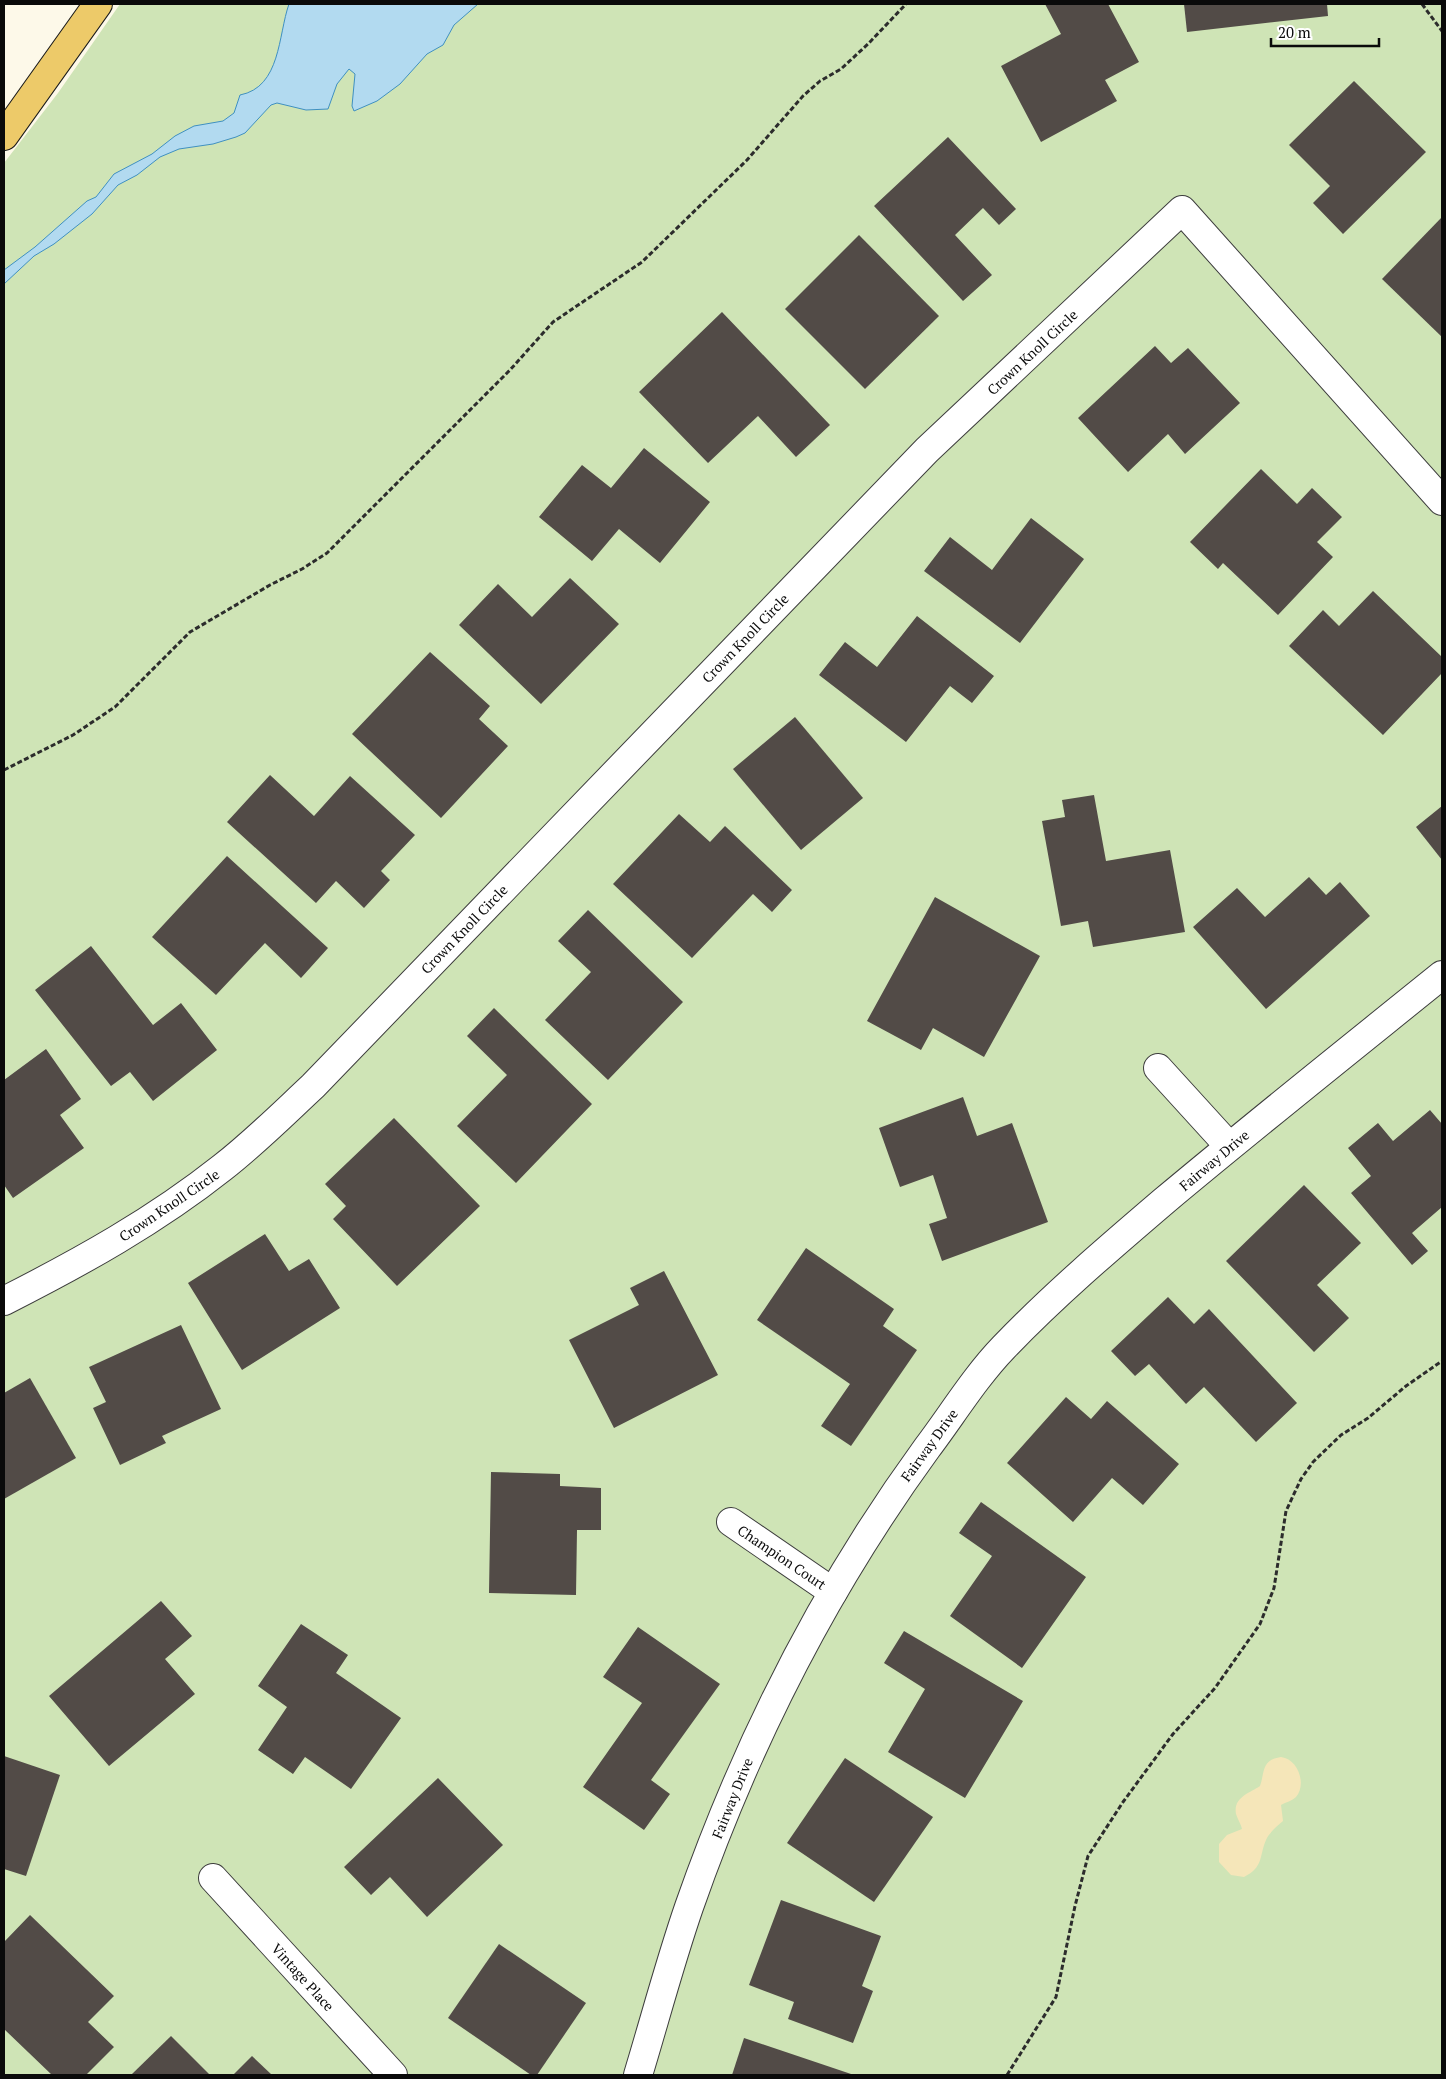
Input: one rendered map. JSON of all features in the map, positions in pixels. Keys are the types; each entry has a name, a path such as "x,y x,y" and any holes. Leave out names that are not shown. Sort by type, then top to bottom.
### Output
{"main road":[{"path":"4,136 98,4"}],"street":[{"name":"Crown Knoll Circle","path":"4,1302 70,1268 167,1208 224,1166 270,1126 313,1086 928,450 1182,210 1438,487"},
{"name":"Fairway Drive","path":"638,2075 689,1908 751,1752 793,1664 833,1592 883,1509 1000,1351 1057,1293 1229,1146 1442,975"},
{"path":"1158,1068 1229,1146"},
{"name":"Champion Court","path":"731,1522 833,1592"},
{"name":"Vintage Place","path":"213,1878 393,2075"}],"path":[{"path":"4,770 73,735 115,707 190,632 270,585 302,569 326,552 510,370 553,322 642,262 746,160 803,96 820,81 841,69 906,4"},
{"path":"1422,4 1442,31"},
{"path":"1007,2075 1056,1997 1075,1906 1088,1856 1123,1802 1173,1734 1215,1688 1260,1624 1274,1588 1286,1511 1301,1479 1312,1462 1341,1436 1368,1418 1406,1386 1442,1361"}],"green space":[{"path":"120,4 1442,4 1442,2075 4,2075 4,163 58,93"}],"sand":[{"path":"1281,1757 1292,1762 1296,1767 1301,1779 1299,1792 1296,1797 1281,1805 1283,1821 1267,1837 1260,1861 1255,1869 1244,1877 1231,1875 1219,1862 1219,1844 1227,1835 1242,1829 1236,1814 1237,1803 1243,1796 1260,1786 1267,1764"}],"water":[{"path":"289,4 478,4 454,25 443,45 427,54 400,84 377,101 354,111 352,106 355,74 349,69 337,84 328,109 306,110 277,103 271,105 245,133 213,144 179,149 160,157 137,175 118,185 92,214 54,244 34,256 4,284 4,270 35,247 87,201 96,197 114,174 152,154 175,136 194,126 223,121 234,113 240,95 253,90 263,82 271,71"}],"building":[{"path":"1045,4 1108,4 1139,62 1105,80 1117,101 1041,142 1001,66 1061,34"},
{"path":"1184,4 1327,4 1328,16 1187,32"},
{"path":"1354,81 1426,152 1343,234 1313,203 1330,186 1289,145"},
{"path":"948,137 1016,209 999,225 983,208 955,235 992,275 963,301 874,206"},
{"path":"1442,217 1442,337 1382,279"},
{"path":"859,235 939,316 865,389 785,309"},
{"path":"722,312 830,425 796,457 758,416 708,463 639,392"},
{"path":"1155,346 1171,363 1188,348 1240,403 1185,454 1168,434 1128,472 1078,418"},
{"path":"644,448 710,502 660,563 619,529 592,561 539,517 582,465 611,488"},
{"path":"1261,469 1297,504 1312,488 1342,517 1317,542 1333,557 1278,615 1223,563 1218,569 1190,542"},
{"path":"1031,518 1084,559 1020,643 924,571 950,537 992,570"},
{"path":"570,578 619,624 541,704 459,625 498,584 532,617"},
{"path":"1373,591 1442,657 1442,673 1383,735 1289,646 1323,610 1339,626"},
{"path":"917,616 994,676 972,703 950,686 906,742 819,675 845,642 877,667"},
{"path":"430,652 490,706 479,719 508,746 441,818 352,734"},
{"path":"795,717 863,798 801,850 733,769"},
{"path":"270,775 314,816 350,776 415,835 381,871 390,880 364,908 336,881 316,903 227,822"},
{"path":"1094,795 1106,861 1170,850 1185,932 1093,947 1088,921 1061,926 1042,821 1065,817 1062,800"},
{"path":"1442,806 1442,860 1416,827"},
{"path":"679,814 710,842 725,826 792,890 772,912 753,894 692,958 613,884"},
{"path":"227,856 328,948 301,978 265,943 216,995 152,937"},
{"path":"1309,877 1326,895 1340,882 1370,916 1266,1009 1193,927 1237,888 1265,917"},
{"path":"935,897 1040,956 984,1057 933,1028 921,1050 867,1021"},
{"path":"588,910 683,1002 608,1080 545,1020 591,972 558,941"},
{"path":"91,946 153,1025 181,1003 217,1050 153,1101 130,1072 111,1086 35,990"},
{"path":"494,1008 592,1104 516,1183 457,1126 507,1075 467,1036"},
{"path":"46,1049 81,1099 60,1115 84,1148 13,1198 4,1185 4,1080"},
{"path":"963,1097 977,1136 1012,1123 1048,1222 942,1261 929,1224 947,1218 933,1175 900,1187 879,1128"},
{"path":"1430,1110 1442,1124 1442,1207 1412,1233 1428,1251 1412,1265 1351,1193 1371,1176 1348,1148 1378,1123 1393,1141"},
{"path":"394,1118 480,1206 397,1286 333,1219 346,1206 325,1184"},
{"path":"1304,1185 1361,1243 1317,1285 1349,1318 1314,1352 1226,1261"},
{"path":"265,1234 289,1271 309,1259 340,1308 242,1370 188,1283"},
{"path":"806,1248 894,1309 883,1326 917,1350 851,1446 821,1426 850,1384 757,1320"},
{"path":"664,1271 718,1375 614,1428 569,1340 639,1305 630,1288"},
{"path":"1168,1297 1194,1324 1209,1309 1297,1403 1256,1442 1204,1387 1186,1404 1149,1364 1135,1376 1111,1351"},
{"path":"181,1325 221,1409 162,1436 166,1443 120,1465 93,1408 106,1402 89,1367"},
{"path":"30,1378 76,1458 4,1499 4,1393"},
{"path":"1066,1397 1091,1419 1107,1401 1179,1464 1143,1505 1112,1478 1073,1522 1007,1463"},
{"path":"491,1472 560,1474 560,1486 601,1488 601,1530 577,1530 576,1595 489,1593"},
{"path":"981,1502 1086,1577 1022,1668 950,1616 992,1556 959,1533"},
{"path":"161,1601 192,1636 165,1659 195,1694 109,1766 49,1696"},
{"path":"301,1624 348,1655 336,1673 401,1718 351,1789 305,1757 293,1774 258,1750 287,1707 258,1686"},
{"path":"638,1627 720,1684 651,1780 670,1794 644,1830 583,1787 642,1703 603,1677"},
{"path":"904,1631 1023,1701 965,1798 888,1752 925,1689 884,1663"},
{"path":"4,1756 60,1775 26,1876 4,1869"},
{"path":"845,1758 933,1817 874,1902 787,1843"},
{"path":"438,1778 503,1845 427,1917 390,1877 371,1895 344,1867"},
{"path":"781,1900 881,1936 862,1986 873,1991 853,2043 788,2019 794,2002 749,1985"},
{"path":"30,1915 114,1996 88,2022 114,2047 86,2075 52,2075 4,2029 4,1942"},
{"path":"499,1944 586,2003 537,2075 531,2075 448,2018"},
{"path":"171,2036 210,2075 131,2075"},
{"path":"744,2038 854,2075 732,2075"},
{"path":"252,2056 272,2075 233,2075"}]}
